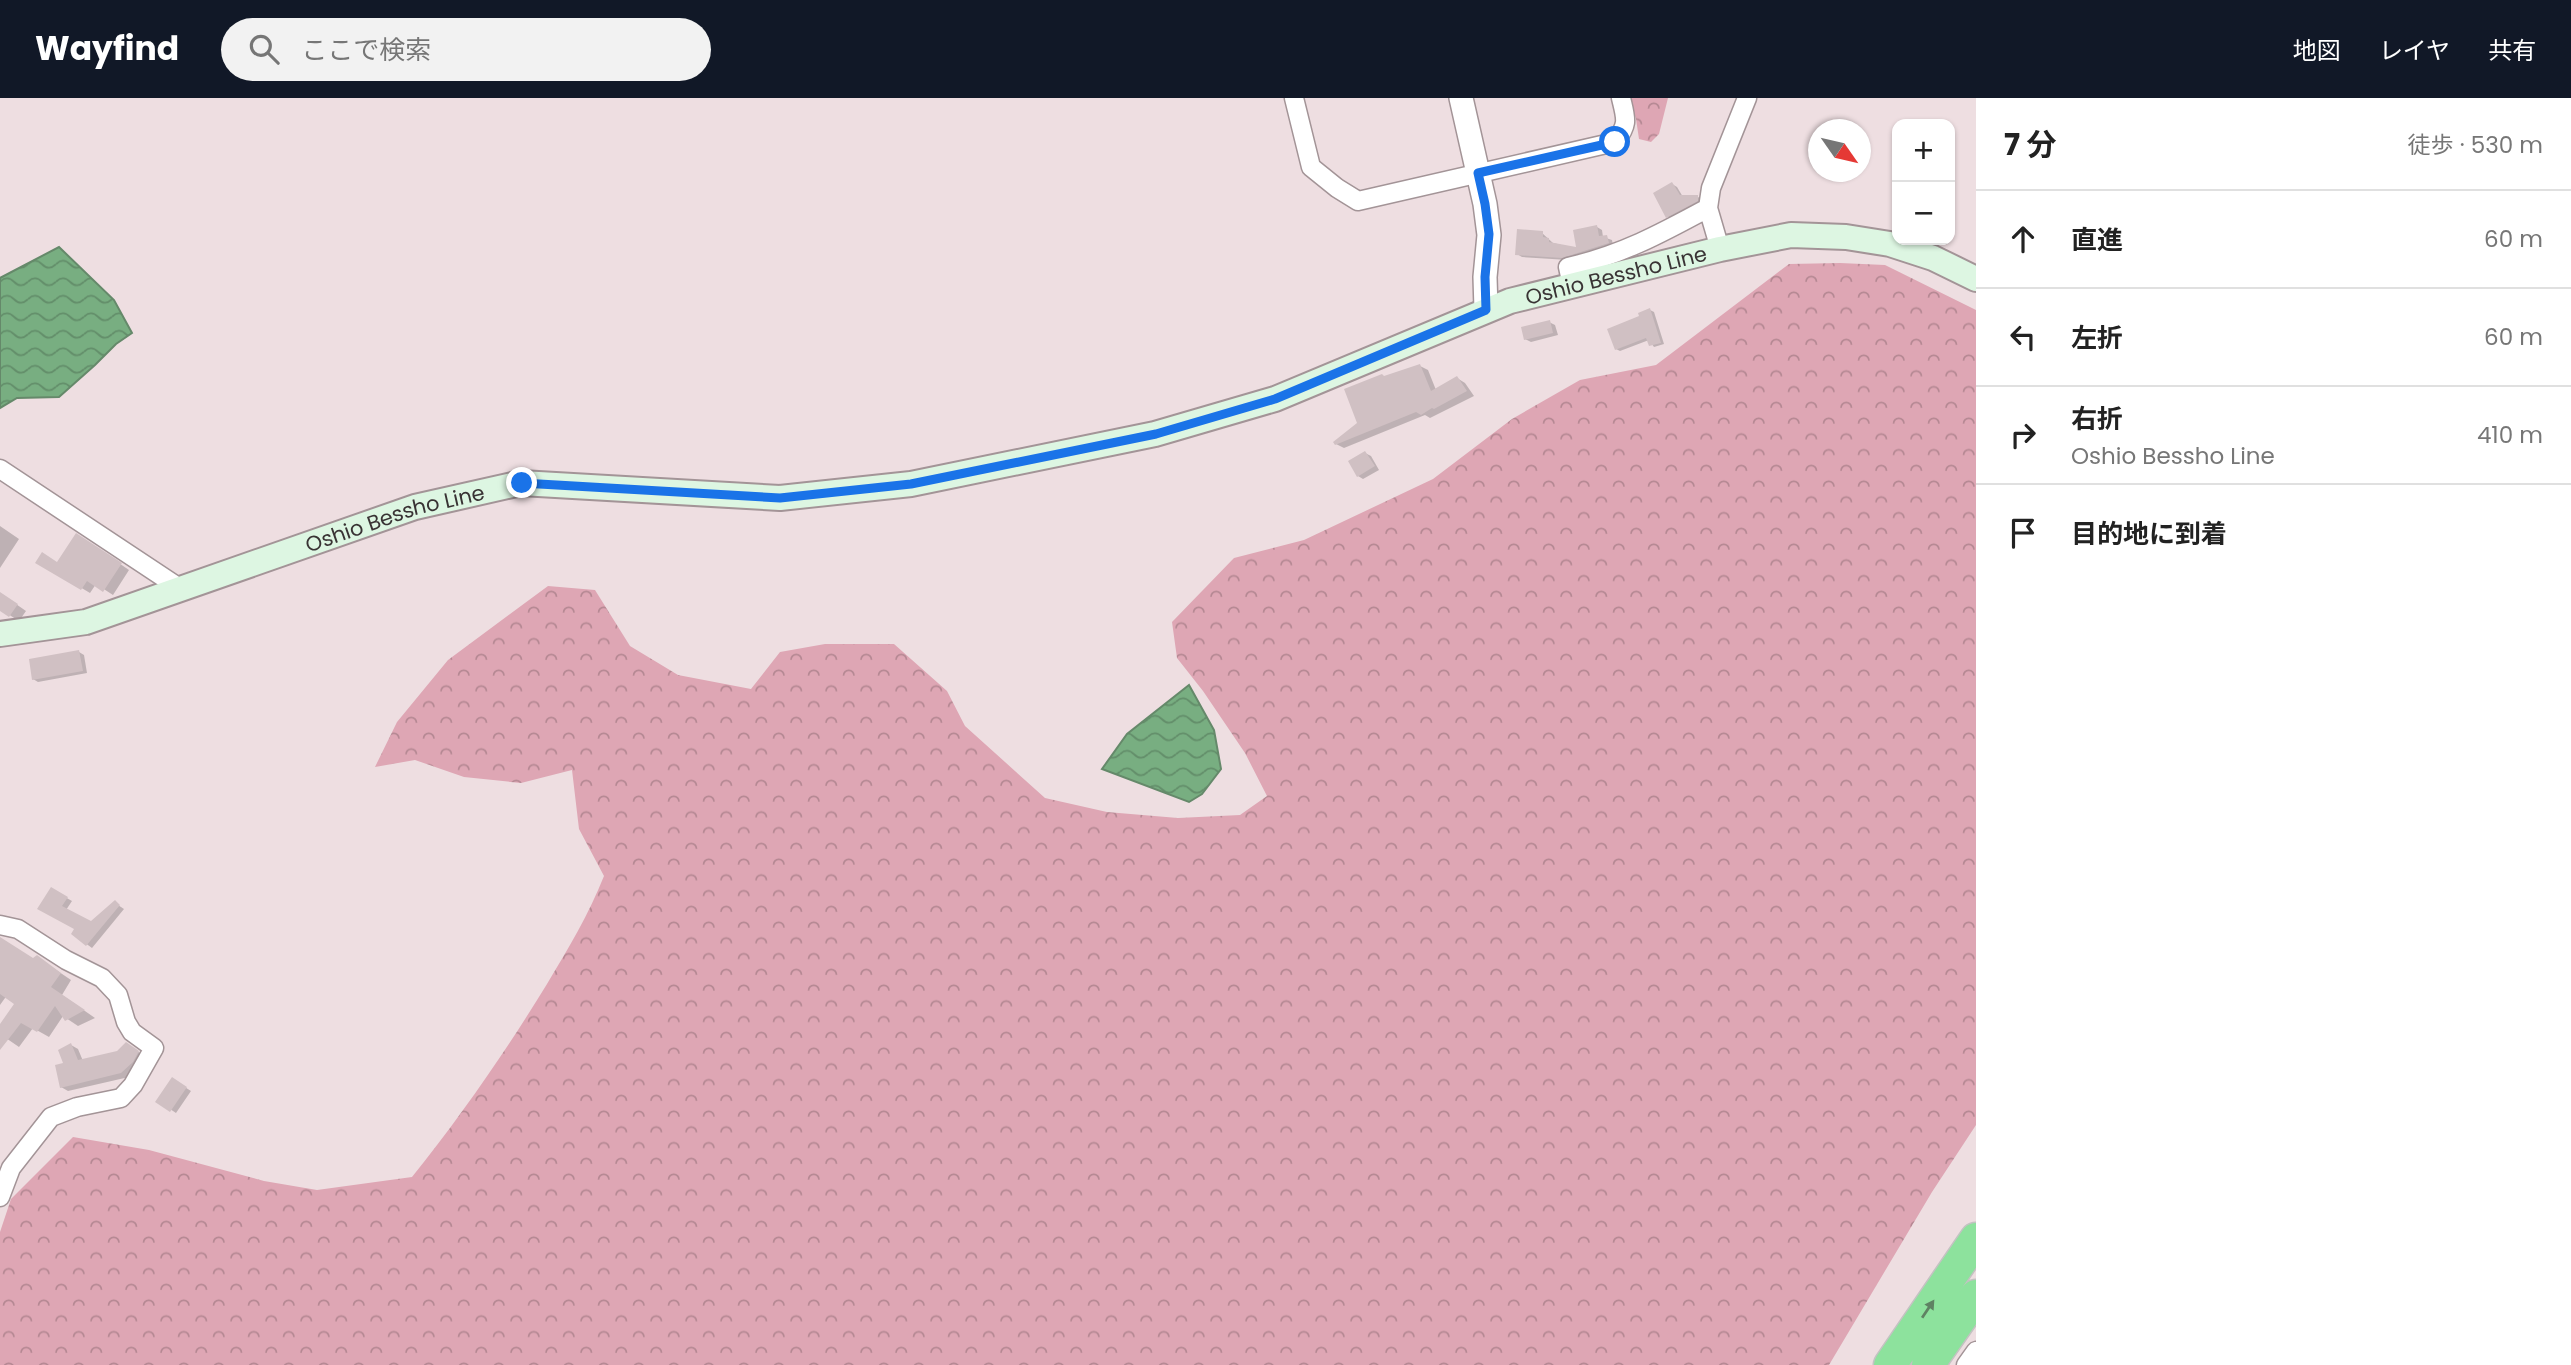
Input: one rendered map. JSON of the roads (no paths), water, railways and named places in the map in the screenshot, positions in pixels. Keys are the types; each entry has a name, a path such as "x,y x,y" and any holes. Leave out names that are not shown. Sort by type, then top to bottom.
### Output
{"highway":[{"path":"1893,1358 1976,1239"},
{"path":"1929,1364 1976,1296"}],"main road":[{"name":"Oshio Bessho Line","path":"0,634 86,622 415,507 522,483 780,498 911,484 1156,434 1275,399 1510,301 1720,249 1791,235 1846,237 1890,244 1933,258 1976,279"}],"street":[{"path":"1294,98 1311,167 1358,201 1615,142 1627,121 1621,98"},
{"path":"1461,98 1485,204 1489,234 1485,277 1486,310"},
{"path":"1720,249 1709,208 1711,188 1747,98"},
{"path":"1572,285 1568,267 1604,259 1709,208"},
{"path":"0,470 181,589"},
{"path":"0,925 19,929 66,960 102,978 118,995 132,1032 154,1048 133,1085 121,1098 77,1107 51,1117 11,1168 0,1197"},
{"path":"1966,1365 1976,1351"}],"water":[{"path":"59,247 114,300 132,333 116,344 59,397 17,398 0,408 0,278"},
{"path":"1189,685 1214,730 1221,769 1202,794 1189,802 1102,769 1127,734"}]}
